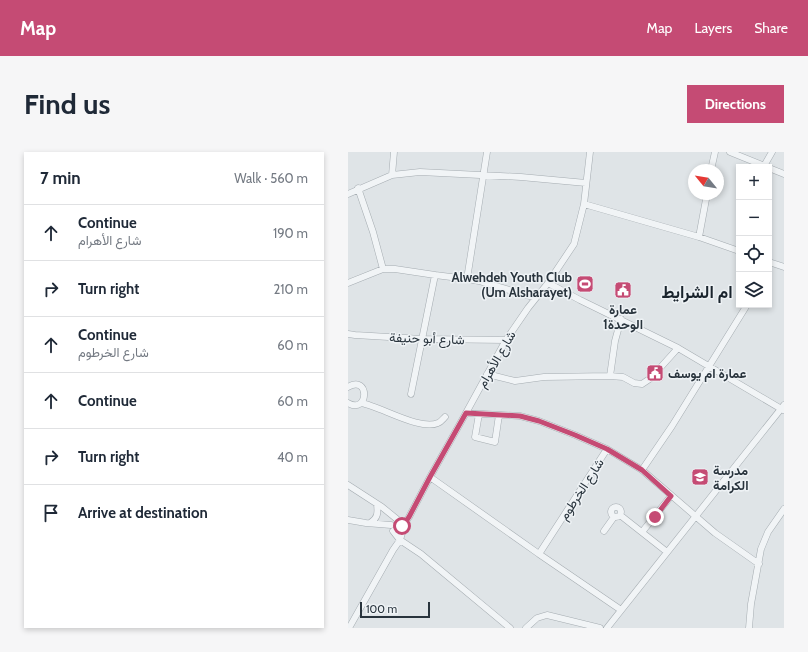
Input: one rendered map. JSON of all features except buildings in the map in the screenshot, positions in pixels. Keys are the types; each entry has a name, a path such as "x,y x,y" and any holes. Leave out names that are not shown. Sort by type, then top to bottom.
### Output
{"street":[{"path":"392,175 394,152"},
{"path":"467,279 487,152"},
{"name":"شارع الأهرام","path":"397,526 409,517 506,340 548,283 574,244 584,204 590,152"},
{"path":"712,164 715,152"},
{"path":"730,152 760,164"},
{"path":"768,164 772,152"},
{"path":"772,169 784,174"},
{"path":"348,194 358,188 392,175 420,172 484,174 586,183"},
{"path":"358,188 368,216 383,269"},
{"path":"699,237 706,200"},
{"path":"584,204 699,237 736,250"},
{"path":"772,264 784,267"},
{"path":"348,283 383,269 395,269 479,281 536,298"},
{"path":"411,394 435,275"},
{"path":"548,283 678,348 783,408 695,516 607,628"},
{"path":"642,470 672,426 745,308"},
{"path":"610,376 615,342 621,319"},
{"name":"شارع أبو حنيفة","path":"348,334 506,340"},
{"path":"487,374 515,381 544,378 610,376 622,377 634,383 642,384 651,378 678,348"},
{"path":"349,386 357,384 362,388 364,391 363,400"},
{"path":"348,403 354,405 363,400"},
{"path":"363,400 368,404 403,418 430,426 440,423 445,417"},
{"path":"466,413 520,416 539,421 607,449"},
{"path":"479,414 475,437 495,442 499,415"},
{"name":"شارع الخرطوم","path":"540,554 607,449 642,470 715,533 759,564"},
{"path":"430,477 621,610"},
{"path":"348,485 379,506 397,526 408,544"},
{"path":"642,532 671,496"},
{"path":"368,523 375,520 378,514 379,506"},
{"path":"749,628 751,604 761,549 768,532 783,511"},
{"path":"604,531 617,516 642,532 667,552"},
{"path":"348,520 368,523 375,527 397,526"},
{"path":"349,628 400,540 397,526"},
{"path":"397,526 400,540"},
{"path":"393,550 397,526"},
{"path":"400,540 421,554 508,627"},
{"path":"526,628 537,618 547,615 600,628"}],"place":[{"name":"Alwehdeh Youth Club (Um Alsharayet)","path":"585,284"},
{"name":"عمارة الوحدة1","path":"623,290"},
{"name":"عمارة ام يوسف","path":"655,373"},
{"name":"مدرسة الكرامة","path":"700,477"}],"district":[{"name":"ام الشرايط","path":"697,292"}],"route":[{"path":"402,526 409,517 466,413 520,416 539,421 607,449 642,470 671,496 655,517"}]}
